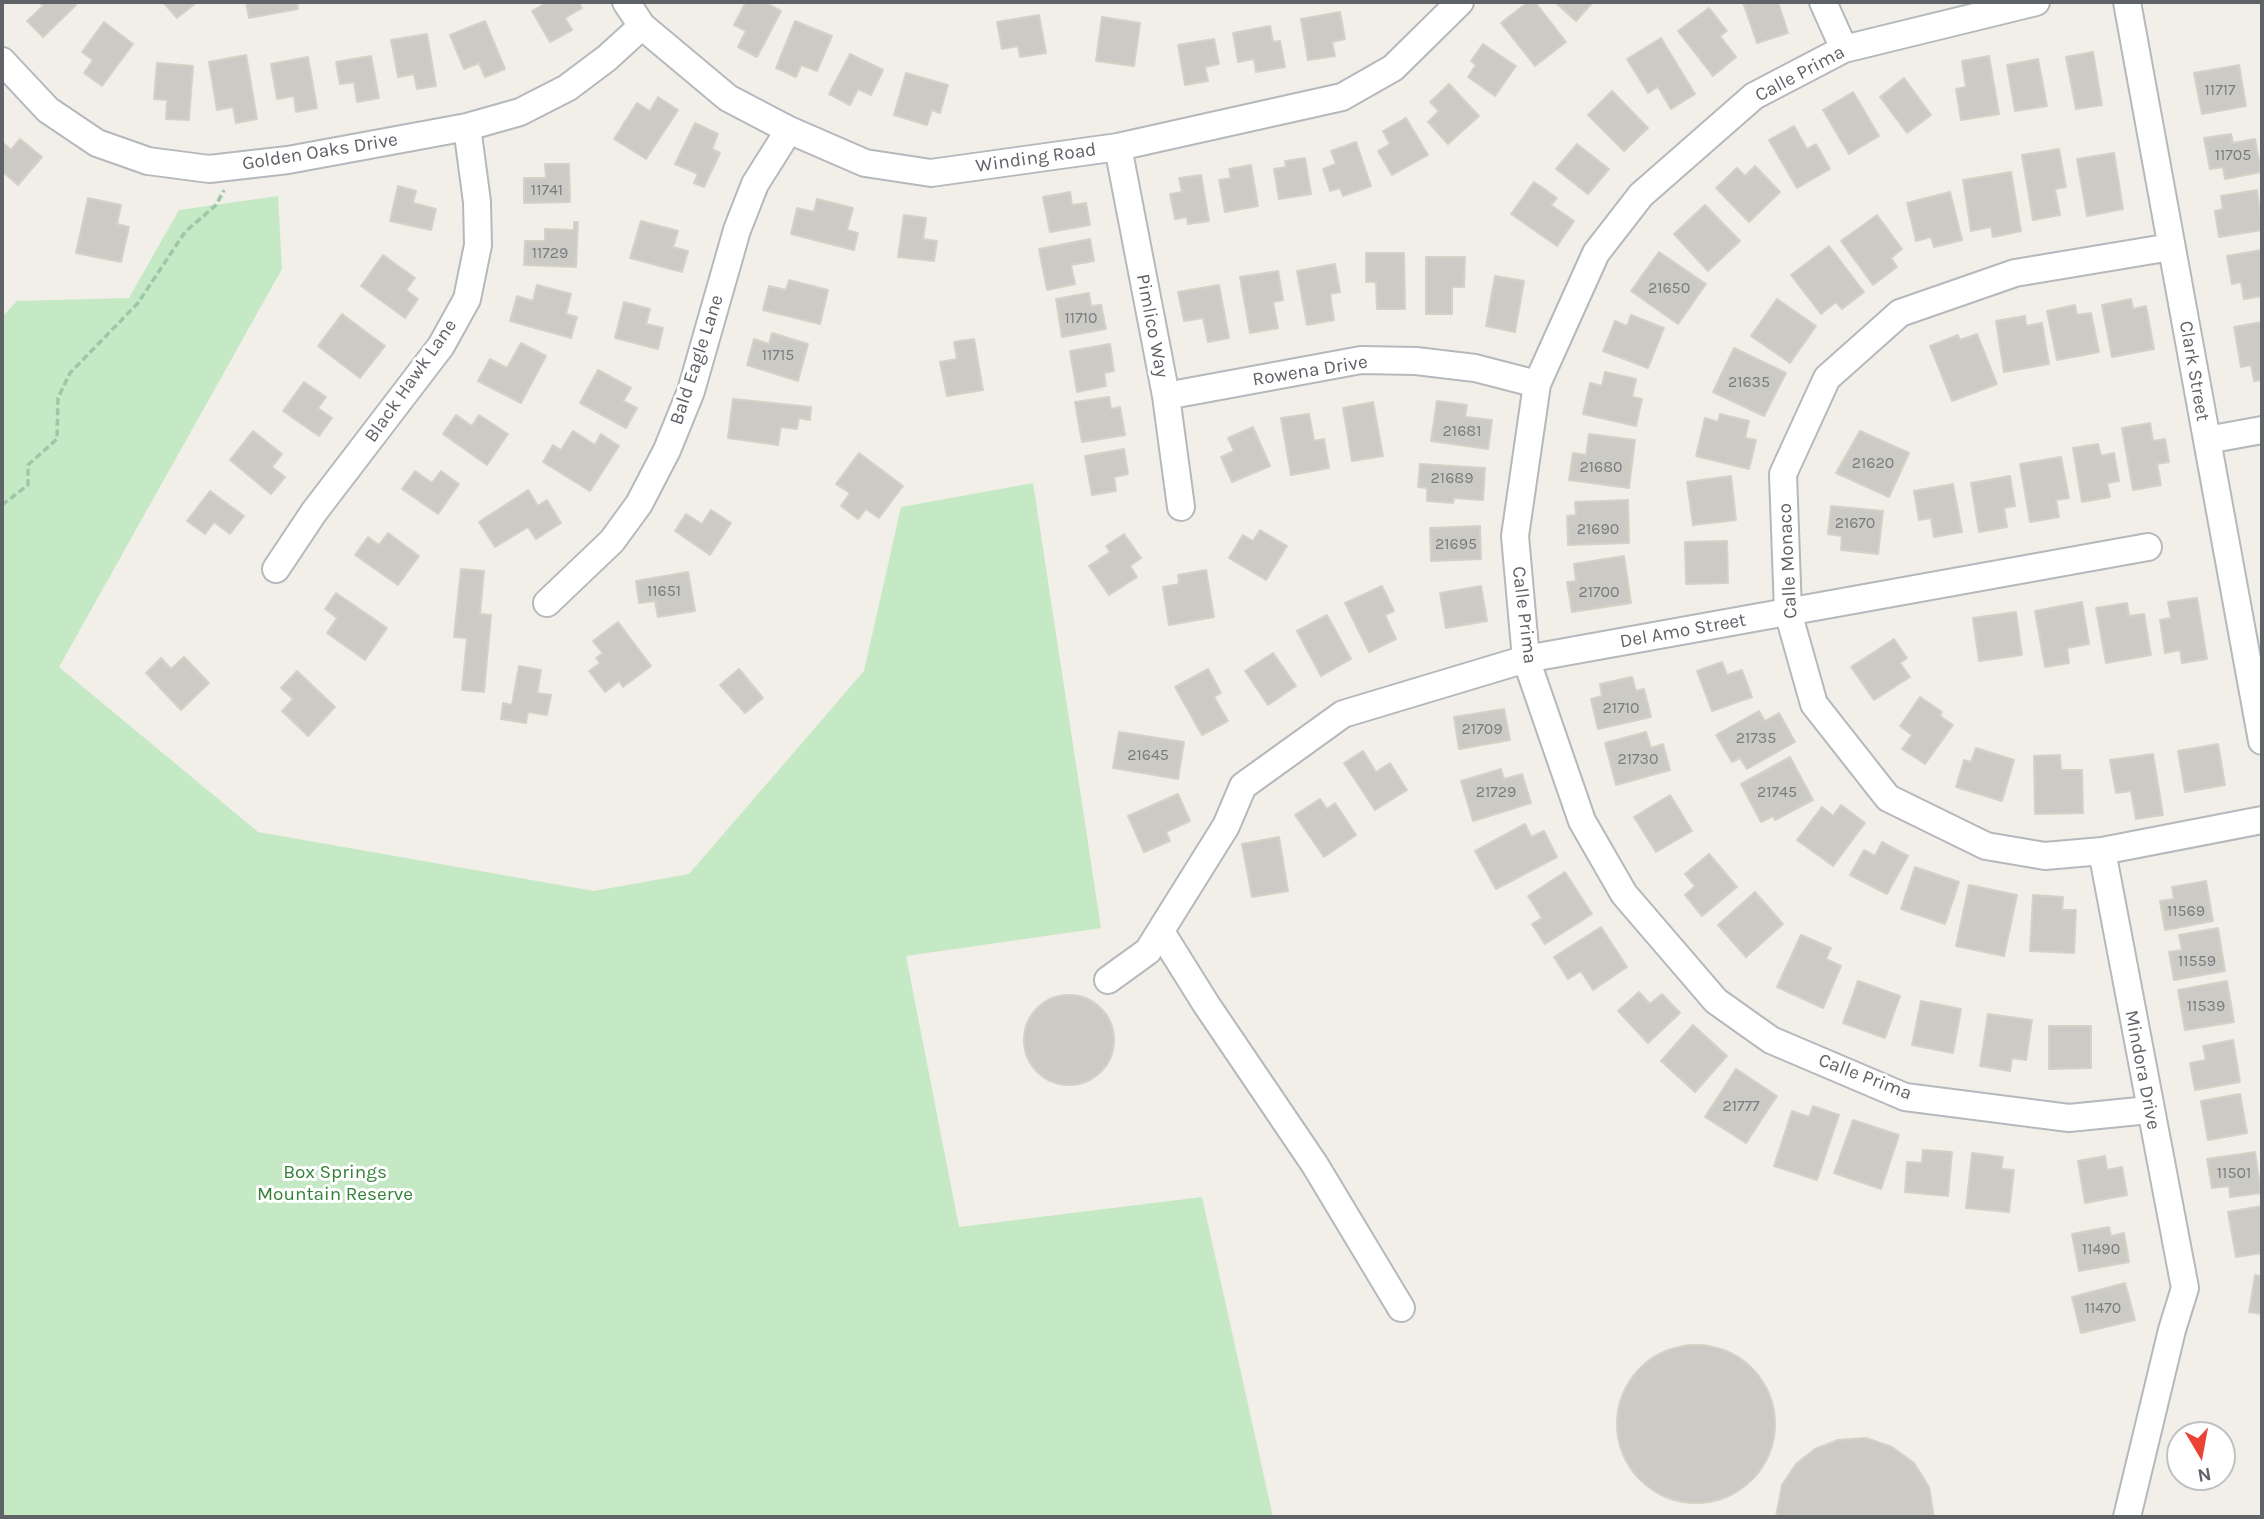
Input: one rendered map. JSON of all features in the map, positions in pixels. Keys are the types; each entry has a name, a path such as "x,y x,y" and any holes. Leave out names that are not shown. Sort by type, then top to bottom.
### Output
{"street":[{"name":"Winding Road","path":"626,2 642,26 728,98 789,130 865,163 931,173 1118,147 1342,97 1393,68 1460,2"},
{"path":"1823,2 1844,49"},
{"name":"Calle Prima","path":"2036,2 1844,49 1754,96 1641,195 1596,253 1537,384 1515,536 1526,659 1582,821 1624,894 1716,1001 1727,1009 1771,1040 1905,1097 2068,1118 2149,1110"},
{"name":"Clark Street","path":"2127,2 2262,741"},
{"name":"Golden Oaks Drive","path":"2,61 48,110 97,143 148,162 209,169 288,160 467,127 520,111 567,88 607,58 642,26"},
{"name":"Black Hawk Lane","path":"276,569 314,512 441,346 467,299 478,235 477,202 467,127"},
{"name":"Bald Eagle Lane","path":"547,603 612,541 639,504 667,450 691,391 742,218 755,184 789,130"},
{"name":"Pimlico Way","path":"1118,147 1166,396 1181,507"},
{"name":"Calle Monaco","path":"2171,247 2015,273 1900,313 1827,378 1783,474 1788,612 1814,704 1888,798 1986,846 2045,856 2102,851 2262,820"},
{"name":"Rowena Drive","path":"1166,396 1361,360 1416,361 1475,368 1537,384"},
{"path":"2207,440 2262,430"},
{"name":"Del Amo Street","path":"1161,932 1226,827 1243,786 1343,714 1526,659 2148,547"},
{"name":"Mindora Drive","path":"2102,851 2149,1110 2185,1288 2172,1330 2127,1517"},
{"path":"1108,980 1148,951 1161,932 1206,1004 1315,1164 1401,1308"}],"path":[{"path":"2,505 28,485 28,465 57,439 58,398 70,373 138,303 185,232 216,205 236,166"}],"green space":[{"name":"Box Springs Mountain Reserve","path":"278,196 282,269 59,667 258,832 594,891 689,874 864,671 901,507 1033,483 1101,928 906,956 959,1227 1202,1197 1273,1517 2,1517 2,317 17,301 129,298 179,210"}],"building":[{"path":"39,2 73,2 76,5 43,37 27,21 43,6"},
{"path":"163,2 197,2 177,18"},
{"path":"246,2 297,2 298,9 249,18"},
{"path":"548,2 578,2 582,8 565,18 572,30 550,42 532,11"},
{"path":"746,2 764,2 781,11 757,57 738,47 746,31 734,25"},
{"path":"1528,2 1535,2 1566,42 1535,66 1501,23"},
{"path":"1555,2 1593,2 1576,21"},
{"path":"1743,2 1778,2 1788,33 1757,43"},
{"path":"1709,8 1727,31 1720,36 1736,57 1713,76 1678,31"},
{"path":"1340,12 1345,39 1332,42 1335,56 1308,60 1301,19"},
{"path":"1039,15 1046,53 1020,57 1018,46 1002,49 997,22"},
{"path":"1102,17 1140,23 1134,66 1096,61"},
{"path":"485,21 505,69 485,77 479,63 464,69 450,35"},
{"path":"795,21 832,36 817,71 801,65 796,77 776,68"},
{"path":"104,22 133,44 102,86 84,73 93,60 82,52"},
{"path":"1270,26 1273,42 1280,41 1285,67 1256,72 1254,59 1238,62 1233,33"},
{"path":"427,34 436,86 417,89 414,74 398,77 391,40"},
{"path":"1661,38 1695,94 1671,109 1658,87 1648,93 1627,59"},
{"path":"1214,39 1219,64 1205,67 1208,81 1185,85 1178,45"},
{"path":"1483,44 1516,66 1495,96 1468,77 1476,65 1471,61"},
{"path":"2093,52 2102,105 2076,109 2066,57"},
{"path":"850,54 883,70 871,95 858,89 850,105 829,94"},
{"path":"246,55 257,119 236,123 233,107 217,110 209,62"},
{"path":"371,56 379,98 357,102 354,82 340,84 336,62"},
{"path":"1989,56 1999,114 1961,120 1956,89 1966,87 1962,61"},
{"path":"308,57 317,108 296,112 294,96 277,99 271,64"},
{"path":"2038,59 2047,106 2015,111 2007,65"},
{"path":"157,63 193,66 189,120 166,119 167,100 154,99"},
{"path":"2239,65 2246,106 2202,114 2194,73"},
{"path":"906,73 948,85 940,113 932,110 927,125 894,115"},
{"path":"1904,78 1931,115 1907,133 1880,97"},
{"path":"1449,84 1479,116 1448,144 1428,122 1439,111 1430,102"},
{"path":"1612,91 1648,128 1624,151 1588,115"},
{"path":"1853,92 1879,136 1849,154 1823,110"},
{"path":"658,97 678,110 646,159 614,139 637,103 650,111"},
{"path":"1406,118 1428,155 1392,175 1378,151 1390,144 1383,131"},
{"path":"695,123 718,134 712,149 720,153 704,187 694,183 698,174 675,164"},
{"path":"1794,126 1807,149 1816,144 1830,169 1797,188 1769,140"},
{"path":"2231,134 2233,143 2255,139 2261,172 2225,179 2223,167 2210,169 2204,138"},
{"path":"20,139 42,157 18,185 2,171 2,142 11,150"},
{"path":"1356,142 1371,186 1343,196 1340,188 1330,191 1323,169 1336,164 1331,151"},
{"path":"1577,144 1609,169 1588,194 1556,169"},
{"path":"2059,149 2066,187 2055,189 2060,215 2033,220 2022,155"},
{"path":"2114,153 2123,209 2087,216 2077,159"},
{"path":"1305,158 1311,194 1279,199 1274,169 1286,167 1285,161"},
{"path":"545,164 569,164 570,202 524,203 524,178 546,178"},
{"path":"1251,165 1258,206 1225,212 1219,180 1231,178 1229,169"},
{"path":"1755,166 1780,192 1749,222 1716,188 1737,168 1745,176"},
{"path":"2011,172 2021,231 1993,237 1991,227 1971,231 1963,180"},
{"path":"1201,175 1209,221 1188,224 1187,217 1175,219 1170,194 1182,192 1179,178"},
{"path":"1534,182 1557,198 1551,205 1574,221 1557,246 1511,214"},
{"path":"398,186 416,191 413,203 436,209 431,230 390,221"},
{"path":"2257,190 2262,230 2219,237 2215,211 2223,209 2221,196"},
{"path":"1070,192 1072,205 1086,203 1090,225 1050,232 1043,197"},
{"path":"1950,192 1962,240 1934,247 1931,237 1916,241 1907,203"},
{"path":"88,198 121,205 117,224 129,227 121,262 76,253"},
{"path":"817,199 853,208 847,230 858,233 854,250 791,234 797,208 814,212"},
{"path":"1705,205 1740,241 1708,271 1674,234"},
{"path":"904,215 926,218 923,239 937,241 934,261 898,257"},
{"path":"1877,215 1902,249 1891,258 1897,267 1873,285 1841,241"},
{"path":"641,221 678,231 673,247 688,251 682,272 630,258"},
{"path":"574,222 578,222 576,267 524,265 525,241 545,241 545,229 574,230"},
{"path":"1090,239 1094,261 1071,265 1075,284 1047,290 1039,249"},
{"path":"1829,246 1864,292 1842,309 1836,302 1821,314 1791,275"},
{"path":"2262,250 2262,296 2244,299 2241,282 2232,284 2227,256"},
{"path":"1659,252 1706,284 1678,324 1631,291"},
{"path":"1366,253 1404,253 1405,309 1377,309 1376,282 1366,282"},
{"path":"383,255 415,278 406,290 418,299 405,318 361,286"},
{"path":"1426,257 1465,257 1464,287 1452,287 1452,314 1426,314"},
{"path":"1335,264 1340,292 1330,294 1334,320 1307,325 1297,271"},
{"path":"1278,271 1283,300 1273,302 1278,328 1250,333 1240,277"},
{"path":"1495,276 1524,281 1515,332 1486,326"},
{"path":"789,280 828,290 820,324 763,310 769,286 786,290"},
{"path":"537,285 571,294 566,314 577,317 571,338 510,321 517,296 533,301"},
{"path":"1219,285 1229,338 1208,342 1203,318 1184,321 1178,292"},
{"path":"1089,293 1091,306 1101,305 1106,329 1062,337 1056,299"},
{"path":"1777,299 1816,326 1790,363 1751,336"},
{"path":"2131,299 2133,309 2146,306 2154,349 2112,357 2102,305"},
{"path":"624,302 650,309 646,324 663,328 658,349 615,338"},
{"path":"2075,305 2077,315 2091,313 2099,352 2057,360 2047,311"},
{"path":"342,314 385,346 360,378 318,346"},
{"path":"1631,315 1664,328 1648,368 1603,351 1615,321 1627,326"},
{"path":"2025,316 2026,326 2042,323 2049,364 2004,372 1996,321"},
{"path":"2262,322 2262,380 2254,381 2251,365 2241,367 2234,327"},
{"path":"772,333 808,344 798,381 747,365 754,339 769,344"},
{"path":"1977,334 1997,384 1952,401 1930,346 1958,335 1960,340"},
{"path":"974,339 983,390 947,396 940,362 957,359 954,342"},
{"path":"521,343 546,356 521,403 478,381 490,359 507,368"},
{"path":"1110,344 1114,371 1104,373 1106,386 1077,392 1070,351"},
{"path":"1734,348 1786,373 1764,416 1713,392"},
{"path":"598,370 631,388 623,401 637,408 626,428 580,403"},
{"path":"1605,372 1636,379 1632,397 1642,399 1636,426 1583,414 1590,383 1602,386"},
{"path":"304,382 326,397 318,408 332,418 319,436 283,411"},
{"path":"1109,397 1111,409 1120,407 1125,435 1082,442 1075,402"},
{"path":"733,399 811,407 810,420 799,418 797,429 781,427 778,445 728,438"},
{"path":"1437,401 1467,405 1465,417 1492,420 1488,449 1431,441"},
{"path":"1373,402 1383,456 1352,461 1343,408"},
{"path":"1309,414 1314,441 1324,439 1329,468 1291,475 1281,418"},
{"path":"1720,414 1749,421 1745,438 1756,440 1749,469 1696,456 1705,418 1718,422"},
{"path":"456,415 472,426 479,415 508,434 487,465 443,434"},
{"path":"2150,423 2153,441 2165,439 2169,462 2157,464 2161,485 2133,490 2122,428"},
{"path":"1253,427 1270,466 1232,482 1221,457 1234,451 1228,438"},
{"path":"253,431 282,454 272,467 285,477 271,494 230,460"},
{"path":"573,431 595,445 601,434 619,446 590,491 543,462 553,445 561,450"},
{"path":"1860,431 1909,453 1889,497 1836,473"},
{"path":"1589,434 1635,440 1629,488 1569,480 1573,453 1586,455"},
{"path":"2098,444 2101,456 2114,453 2119,481 2107,483 2110,497 2082,502 2073,448"},
{"path":"1124,449 1128,474 1114,477 1116,491 1092,495 1085,456"},
{"path":"859,453 903,486 879,518 866,509 858,519 841,506 850,493 836,484"},
{"path":"2061,457 2069,498 2056,500 2059,517 2030,522 2020,464"},
{"path":"1420,464 1485,468 1483,500 1454,498 1453,503 1427,501 1427,488 1418,487"},
{"path":"415,471 432,483 441,471 459,484 438,514 402,489"},
{"path":"1731,476 1736,520 1693,525 1687,482"},
{"path":"2010,476 2015,506 2004,508 2007,527 1979,532 1971,483"},
{"path":"1953,484 1962,532 1934,537 1931,518 1919,520 1914,491"},
{"path":"528,490 538,506 547,500 561,523 536,539 528,527 495,547 479,522"},
{"path":"210,491 244,516 230,534 214,522 205,534 187,521"},
{"path":"1628,500 1629,543 1568,545 1567,516 1576,515 1575,502"},
{"path":"1831,506 1883,511 1878,554 1841,550 1842,536 1828,534"},
{"path":"711,510 731,523 710,555 675,531 686,514 702,524"},
{"path":"1480,526 1481,559 1431,561 1430,528"},
{"path":"1260,530 1287,546 1266,580 1229,558 1243,535 1253,541"},
{"path":"388,533 419,556 398,585 355,555 368,537 379,545"},
{"path":"1124,534 1141,558 1130,566 1137,577 1109,595 1089,566 1110,552 1106,546"},
{"path":"1727,541 1728,583 1686,584 1685,542"},
{"path":"1624,556 1631,603 1572,612 1567,582 1576,581 1574,564"},
{"path":"461,569 484,571 480,614 491,615 484,692 462,690 467,638 454,637"},
{"path":"1206,570 1214,617 1169,625 1163,587 1179,584 1178,575"},
{"path":"688,572 695,611 658,617 655,601 639,603 636,581"},
{"path":"1382,586 1394,611 1385,615 1396,639 1369,652 1345,603"},
{"path":"1481,586 1487,621 1446,628 1440,593"},
{"path":"336,593 387,628 365,660 327,633 337,618 325,609"},
{"path":"2197,598 2207,659 2182,663 2180,650 2165,653 2160,620 2171,618 2168,602"},
{"path":"2082,602 2089,644 2067,648 2069,663 2045,667 2035,611"},
{"path":"2127,603 2129,616 2144,614 2151,655 2106,663 2096,608"},
{"path":"2016,612 2022,655 1979,661 1973,618"},
{"path":"1327,615 1351,659 1321,676 1297,631"},
{"path":"618,622 651,666 623,687 619,681 605,692 589,671 600,663 596,658 603,653 593,641"},
{"path":"1894,639 1907,658 1900,663 1910,677 1874,700 1851,667"},
{"path":"1273,653 1296,686 1268,705 1245,671"},
{"path":"184,657 209,683 181,710 146,673 161,658 171,669"},
{"path":"1722,662 1727,675 1742,670 1752,697 1712,711 1697,671"},
{"path":"519,666 541,670 537,693 551,695 547,715 528,712 526,723 501,719 503,703 512,705"},
{"path":"739,669 763,698 745,713 720,685"},
{"path":"1208,669 1221,693 1214,697 1228,721 1202,735 1175,687"},
{"path":"297,671 335,707 308,736 282,711 293,699 281,688"},
{"path":"1632,677 1636,691 1644,689 1651,717 1598,729 1591,699 1602,696 1600,684"},
{"path":"1920,697 1942,712 1940,716 1953,725 1925,764 1902,749 1912,735 1900,726"},
{"path":"1504,709 1510,740 1459,749 1454,717"},
{"path":"1759,711 1765,721 1779,713 1795,742 1747,769 1740,758 1732,762 1716,735"},
{"path":"1119,732 1184,742 1178,779 1113,768"},
{"path":"1646,732 1651,748 1663,744 1670,770 1616,785 1605,743"},
{"path":"2218,744 2225,785 2185,792 2178,751"},
{"path":"1976,748 2014,760 2002,801 1956,787 1964,760 1971,762"},
{"path":"1363,751 1376,772 1390,763 1407,790 1375,810 1344,763"},
{"path":"2153,754 2163,815 2136,819 2131,791 2116,793 2110,760"},
{"path":"2060,755 2061,770 2082,770 2083,813 2035,814 2034,756"},
{"path":"1790,757 1813,800 1775,820 1773,816 1761,822 1741,784"},
{"path":"1501,769 1504,779 1522,774 1531,803 1473,821 1461,781"},
{"path":"1178,794 1190,821 1166,832 1170,841 1144,852 1128,816"},
{"path":"1670,795 1692,831 1656,852 1634,817"},
{"path":"1320,799 1327,809 1335,803 1356,835 1324,857 1295,815"},
{"path":"1841,805 1865,823 1833,866 1797,840 1822,807 1833,816"},
{"path":"1525,824 1531,837 1544,831 1557,857 1496,889 1475,851"},
{"path":"1279,837 1288,891 1252,897 1242,844"},
{"path":"1882,842 1908,856 1887,894 1850,875 1864,850 1875,856"},
{"path":"1709,854 1737,887 1702,916 1685,895 1695,886 1685,874"},
{"path":"1915,867 1959,882 1945,924 1901,909"},
{"path":"1565,872 1592,914 1545,944 1532,924 1542,918 1528,896"},
{"path":"2206,881 2213,921 2165,930 2160,901 2174,899 2172,887"},
{"path":"1969,885 2017,895 2004,956 1956,946"},
{"path":"1755,892 1783,924 1746,957 1718,925"},
{"path":"2033,895 2063,897 2062,910 2076,910 2074,953 2030,951"},
{"path":"1601,927 1627,967 1593,990 1581,971 1568,979 1554,957"},
{"path":"2218,928 2225,971 2174,980 2169,952 2182,950 2179,935"},
{"path":"1801,935 1831,948 1826,959 1841,966 1823,1008 1777,987"},
{"path":"1858,981 1900,996 1885,1038 1843,1023"},
{"path":"2227,981 2234,1022 2185,1030 2178,990"},
{"path":"1639,992 1650,1004 1662,994 1680,1013 1648,1043 1618,1011"},
{"path":"1069,995 1086,999 1101,1008 1110,1023 1114,1040 1110,1057 1101,1072 1086,1081 1069,1085 1052,1081 1037,1072 1028,1057 1024,1040 1028,1023 1037,1008 1052,999"},
{"path":"1921,1001 1961,1009 1953,1053 1912,1045"},
{"path":"1988,1014 2032,1020 2026,1060 2012,1058 2010,1071 1980,1066"},
{"path":"1693,1025 1727,1056 1695,1092 1661,1061"},
{"path":"2049,1026 2091,1026 2091,1068 2049,1069"},
{"path":"2233,1040 2240,1082 2195,1090 2190,1063 2206,1060 2203,1046"},
{"path":"1736,1069 1777,1096 1746,1143 1705,1117"},
{"path":"2240,1094 2247,1133 2208,1140 2201,1101"},
{"path":"1813,1106 1839,1115 1817,1180 1774,1166 1792,1111 1809,1117"},
{"path":"1853,1120 1899,1135 1881,1189 1834,1173"},
{"path":"1923,1150 1952,1152 1948,1196 1905,1192 1907,1162 1922,1163"},
{"path":"2255,1152 2261,1193 2230,1197 2229,1186 2212,1188 2207,1159"},
{"path":"1972,1153 2003,1157 2001,1169 2014,1170 2009,1212 1966,1208"},
{"path":"2105,1156 2107,1170 2122,1167 2127,1195 2085,1203 2078,1161"},
{"path":"2262,1206 2262,1253 2236,1257 2228,1212"},
{"path":"2109,1227 2111,1236 2124,1233 2129,1262 2079,1271 2072,1234"},
{"path":"2255,1275 2262,1277 2262,1314 2249,1312"},
{"path":"2125,1283 2135,1320 2081,1333 2072,1297"},
{"path":"1696,1345 1726,1351 1752,1368 1769,1394 1775,1424 1769,1454 1752,1480 1726,1497 1696,1503 1666,1497 1640,1480 1623,1454 1617,1424 1623,1394 1640,1368 1666,1351"},
{"path":"1866,1438 1892,1447 1914,1463 1929,1487 1934,1517 1776,1517 1782,1485 1796,1464 1815,1449 1838,1440"}]}
